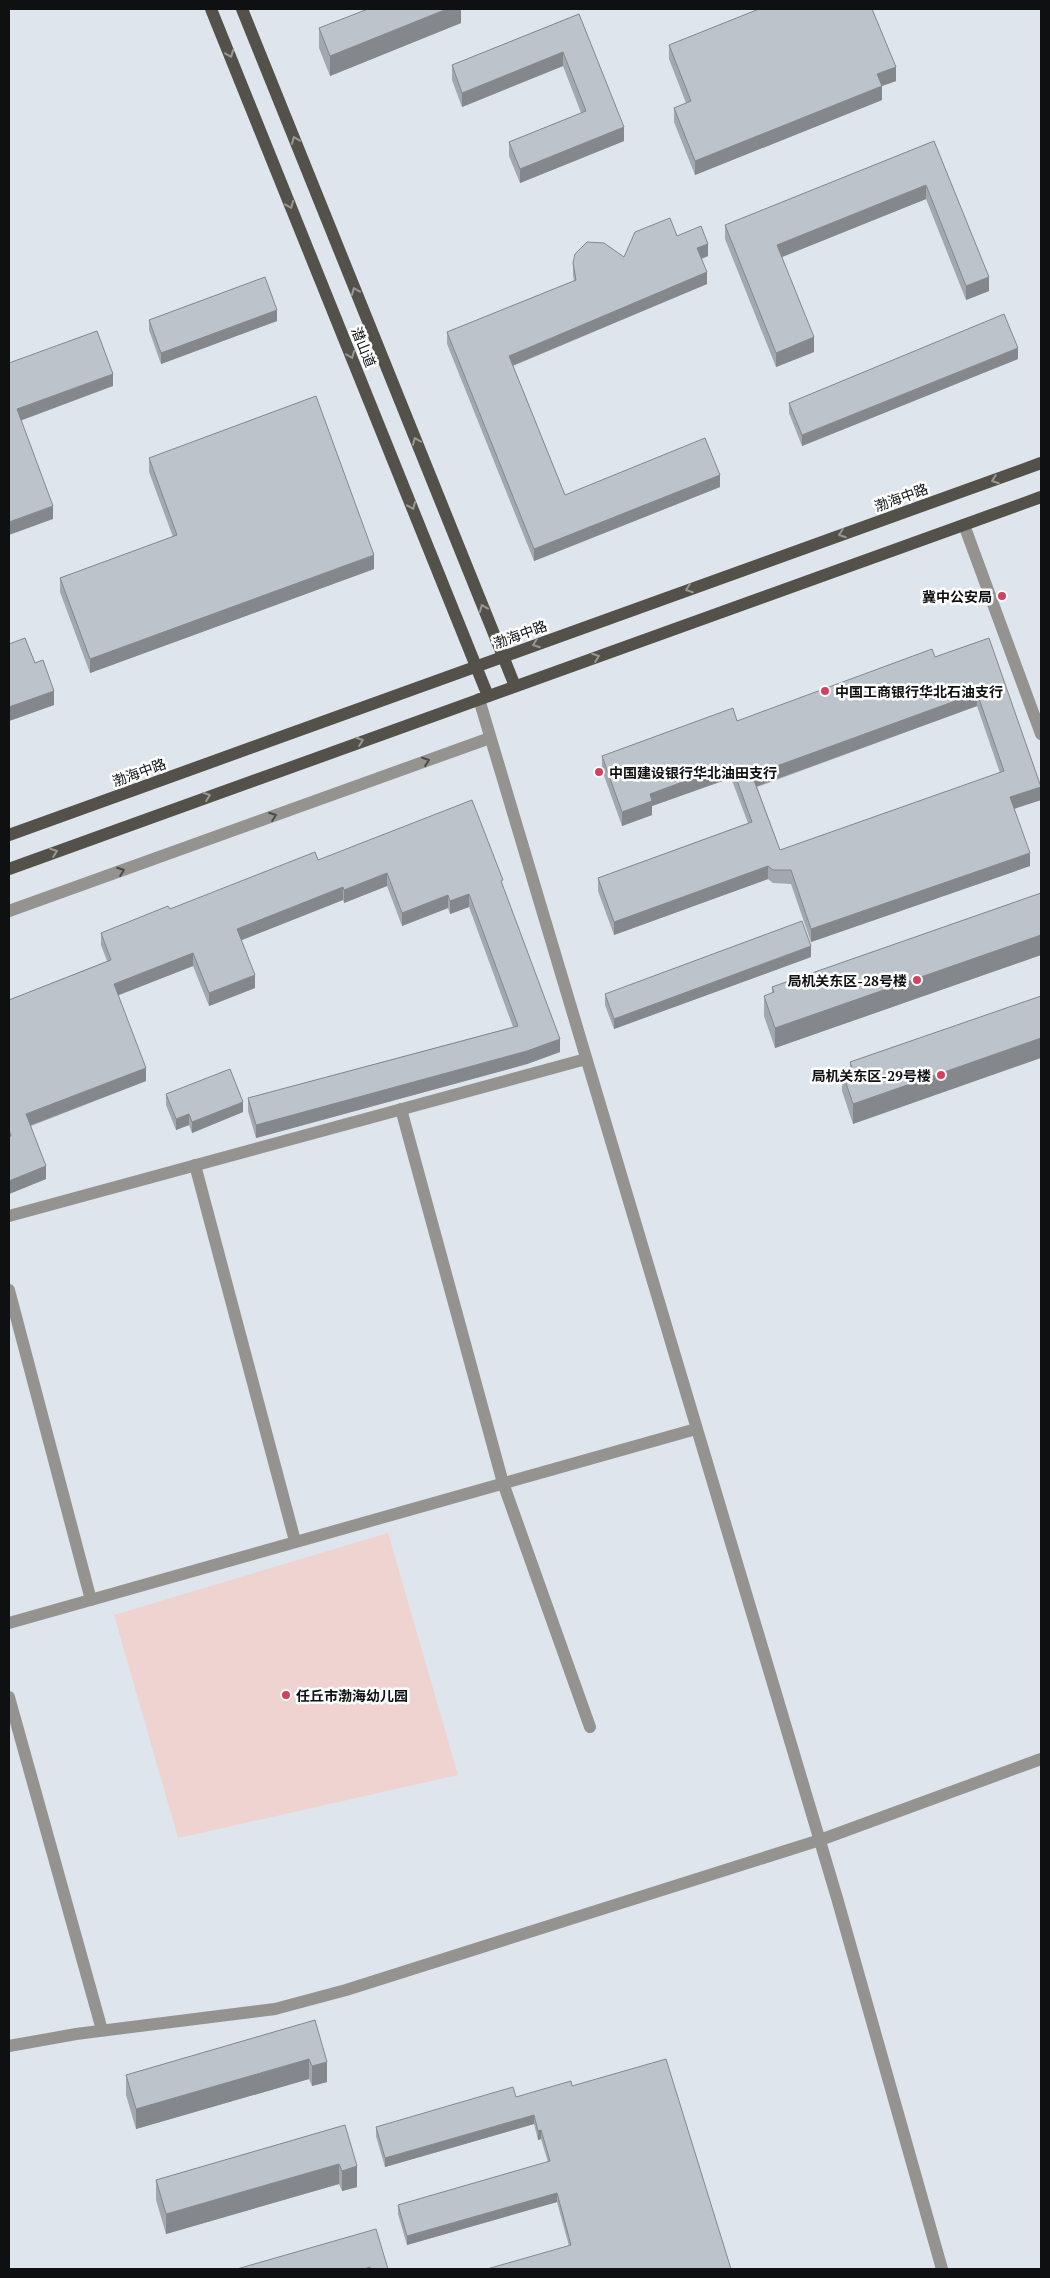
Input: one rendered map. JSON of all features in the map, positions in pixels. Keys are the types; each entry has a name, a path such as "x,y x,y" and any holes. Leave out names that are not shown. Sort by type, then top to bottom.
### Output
{"main road":[{"name":"潜山道","path":"212,9 476,666 483,697"},
{"name":"潜山道","path":"242,9 515,686"},
{"name":"渤海中路","path":"9,835 1041,463"},
{"path":"9,869 483,697 1041,498"}],"street":[{"path":"964,525 1041,734"},
{"path":"483,697 490,738 820,1840 942,2269"},
{"path":"9,911 490,738"},
{"path":"9,1216 586,1059"},
{"path":"401,1109 503,1482 590,1727"},
{"path":"195,1166 295,1541"},
{"path":"9,1290 91,1600"},
{"path":"9,1623 696,1428"},
{"path":"9,1697 102,2030"},
{"path":"9,2046 102,2030 275,2009 346,1990 820,1840 1041,1759"}],"shaded area":[{"name":"任丘市渤海幼儿园","path":"388,1533 458,1775 178,1838 114,1615"}],"building":[{"path":"368,9 447,9 330,56 319,28"},
{"path":"759,9 872,9 896,67 877,74 882,86 695,161 674,108 691,101 669,45"},
{"path":"579,14 624,127 520,169 509,142 586,111 563,52 462,93 452,65"},
{"path":"934,141 989,277 966,286 926,185 777,245 814,337 776,353 725,225"},
{"path":"670,218 677,236 701,226 708,244 697,248 707,272 509,356 565,495 705,438 720,475 534,549 447,332 576,280 573,263 575,254 587,242 604,243 624,257 635,232"},
{"path":"265,277 277,310 161,353 149,320"},
{"path":"1004,314 1018,348 802,435 789,403"},
{"path":"97,331 113,374 17,409 53,506 9,522 9,363"},
{"path":"316,396 374,555 90,659 60,578 177,535 149,458"},
{"path":"25,638 35,663 43,660 54,691 9,707 9,644"},
{"path":"989,638 1041,787 1010,797 1030,853 811,929 791,870 773,870 768,866 614,922 598,878 752,822 731,764 650,794 652,801 622,812 602,756 733,708 737,721 932,649 935,657","holes":["977,693 1004,771 780,850 752,775"]},
{"path":"472,800 560,1039 527,1051 256,1125 248,1098 518,1026 469,894 450,901 448,895 402,913 387,873 344,890 343,887 237,929 255,975 209,993 193,953 114,984 146,1068 26,1114 46,1166 9,1181 9,1137 11,1136 9,1129 9,1000 111,960 101,933 168,906 170,909 315,852 318,860"},
{"path":"1041,893 1041,935 775,1028 764,996 774,992 772,987"},
{"path":"802,921 811,946 614,1019 605,994"},
{"path":"1041,996 1041,1038 853,1104 842,1071 852,1068 850,1062"},
{"path":"230,1069 243,1102 192,1122 189,1114 176,1119 166,1094"},
{"path":"315,2020 327,2062 312,2066 309,2059 136,2109 126,2075"},
{"path":"666,2059 731,2269 487,2269 571,2245 557,2193 407,2236 398,2205 550,2161 541,2130 538,2131 534,2115 385,2158 376,2127 513,2087 516,2097 571,2081 572,2086"},
{"path":"345,2125 357,2166 342,2171 339,2164 166,2214 156,2180"},
{"path":"376,2229 388,2269 371,2269 370,2267 364,2269 237,2269"}],"place":[{"name":"冀中公安局","path":"1002,596"},
{"name":"中国工商银行华北石油支行","path":"825,691"},
{"name":"中国建设银行华北油田支行","path":"599,772"},
{"name":"局机关东区-28号楼","path":"917,980"},
{"name":"局机关东区-29号楼","path":"941,1075"},
{"name":"任丘市渤海幼儿园","path":"286,1695"}]}
